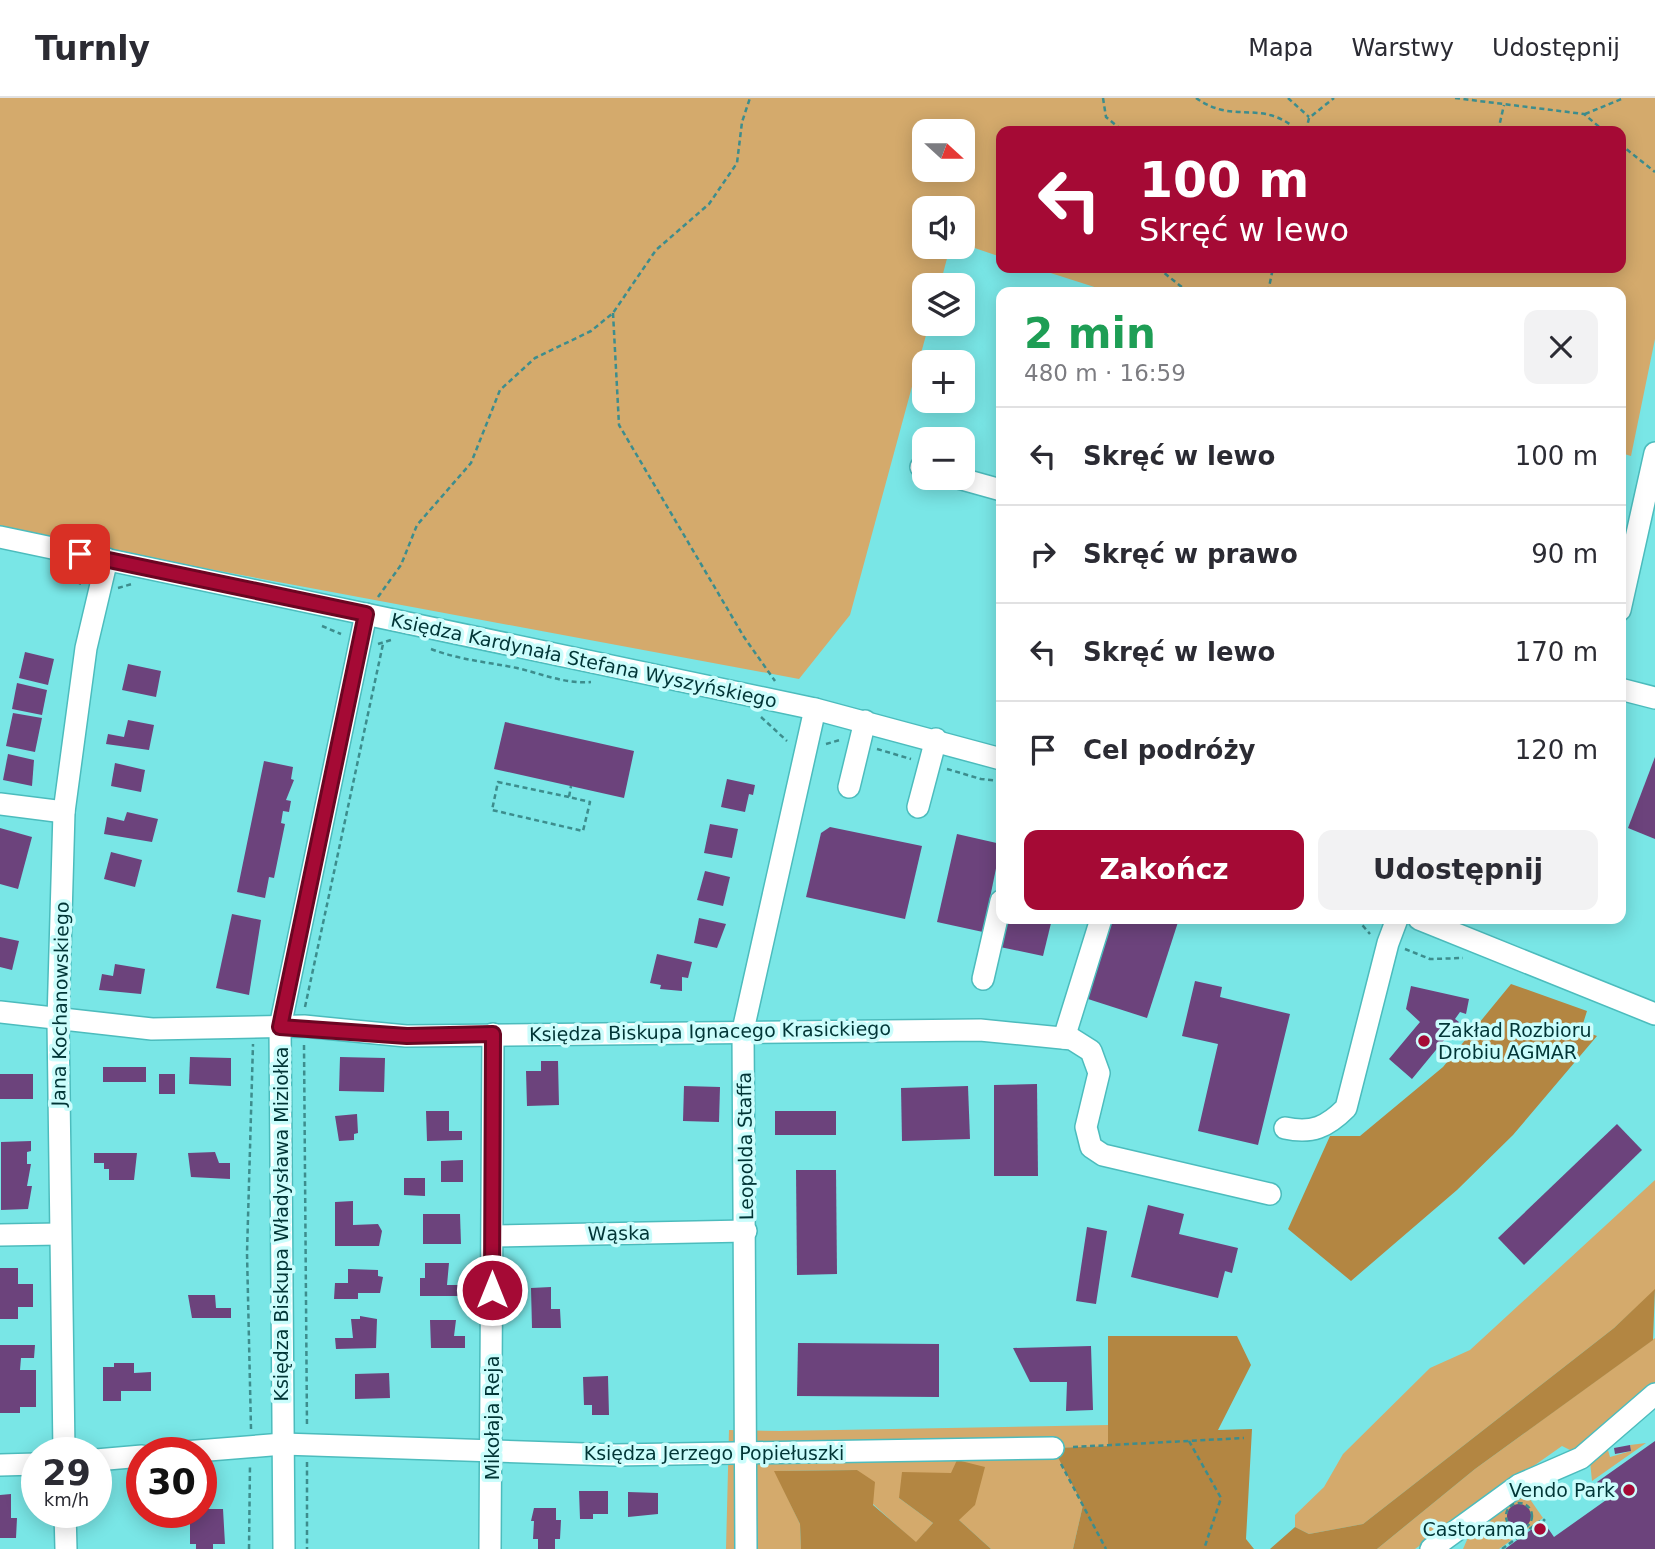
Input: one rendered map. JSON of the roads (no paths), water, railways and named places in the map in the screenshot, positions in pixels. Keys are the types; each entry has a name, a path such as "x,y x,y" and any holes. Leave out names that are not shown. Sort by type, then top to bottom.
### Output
{"street":[{"path":"1626,583 1655,453"},
{"path":"975,483 996,489"},
{"name":"Księdza Kardynała Stefana Wyszyńskiego","path":"0,537 791,703 936,739 996,757"},
{"name":"Jana Kochanowskiego","path":"64,1437 58,1021 64,812 86,648 107,559"},
{"name":"Księdza Biskupa Władysława Miziołka","path":"284,1549 280,1027 366,614"},
{"path":"1626,691 1655,698"},
{"name":"Leopolda Staffa","path":"746,1549 743,1030 815,709"},
{"path":"849,788 865,721"},
{"path":"918,807 936,739"},
{"path":"0,804 64,812"},
{"path":"983,979 996,923"},
{"path":"1064,1038 1099,924"},
{"path":"1285,1129 1316,1130 1331,1122 1346,1108 1395,924"},
{"path":"1431,924 1655,1014"},
{"name":"Księdza Biskupa Ignacego Krasickiego","path":"0,1012 58,1021 152,1029 304,1026 407,1036 743,1030 967,1030 1064,1038 1091,1051 1099,1073 1086,1128 1091,1147 1103,1155 1269,1194"},
{"name":"Mikołaja Reja","path":"490,1549 493,1034"},
{"name":"Wąska","path":"493,1236 746,1231"},
{"path":"0,1235 60,1234"},
{"path":"1431,1549 1519,1485 1581,1458 1655,1394"},
{"name":"Księdza Jerzego Popiełuszki","path":"217,1449 283,1444 615,1455 1053,1448"},
{"path":"0,1465 21,1464"},
{"path":"65,1528 66,1549"}],"place":[{"name":"Zakład Rozbioru Drobiu AGMAR","path":"1424,1041"},
{"name":"Vendo Park","path":"1629,1490"},
{"name":"Castorama","path":"1540,1529"}]}
